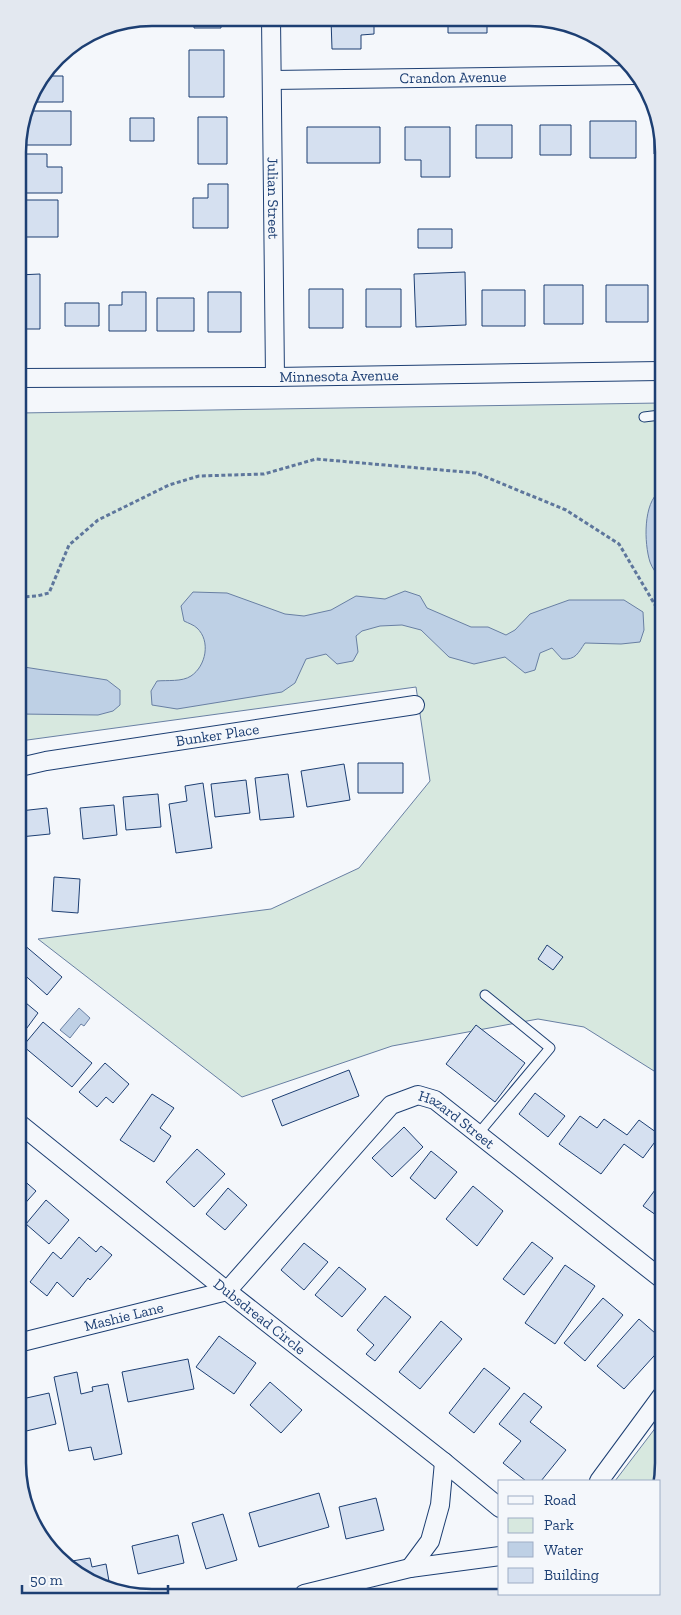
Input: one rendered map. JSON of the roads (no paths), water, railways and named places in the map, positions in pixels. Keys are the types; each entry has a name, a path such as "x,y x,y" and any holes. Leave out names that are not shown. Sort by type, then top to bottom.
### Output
{"street":[{"name":"Julian Street","path":"271,27 275,377"},
{"name":"Crandon Avenue","path":"272,80 629,75"},
{"name":"Minnesota Avenue","path":"27,378 275,377 655,371"},
{"name":"Bunker Place","path":"27,765 416,705"},
{"name":"Hazard Street","path":"227,1291 391,1105 418,1095 435,1100 654,1273"},
{"name":"Dubsdread Circle","path":"26,1128 498,1506"},
{"name":"Mashie Lane","path":"26,1341 227,1291"},
{"path":"599,1480 654,1406"},
{"path":"410,1568 430,1541 440,1505 444,1462"},
{"path":"324,1589 410,1568 498,1556"}],"lane":[{"path":"644,417 655,416"},
{"path":"478,1134 550,1048 485,995"}],"water":[{"path":"654,497 655,571 648,554 646,534 650,504"},
{"path":"405,591 420,596 427,608 471,627 488,627 506,635 515,630 530,614 569,600 624,600 643,612 644,630 640,642 621,644 585,643 574,657 567,659 562,659 552,648 540,653 535,670 525,673 505,657 474,664 449,657 421,630 402,625 380,626 362,631 356,636 358,652 353,661 337,664 326,654 306,659 295,683 282,692 177,709 152,705 151,691 157,681 187,678 196,672 203,660 205,653 204,640 197,628 184,621 181,606 193,592 227,593 285,614 304,616 331,610 356,596 385,599"},
{"path":"27,667 107,680 120,690 120,705 113,711 98,715 27,714"},
{"path":"79,1008 90,1018 84,1026 81,1024 70,1038 60,1030"}]}
